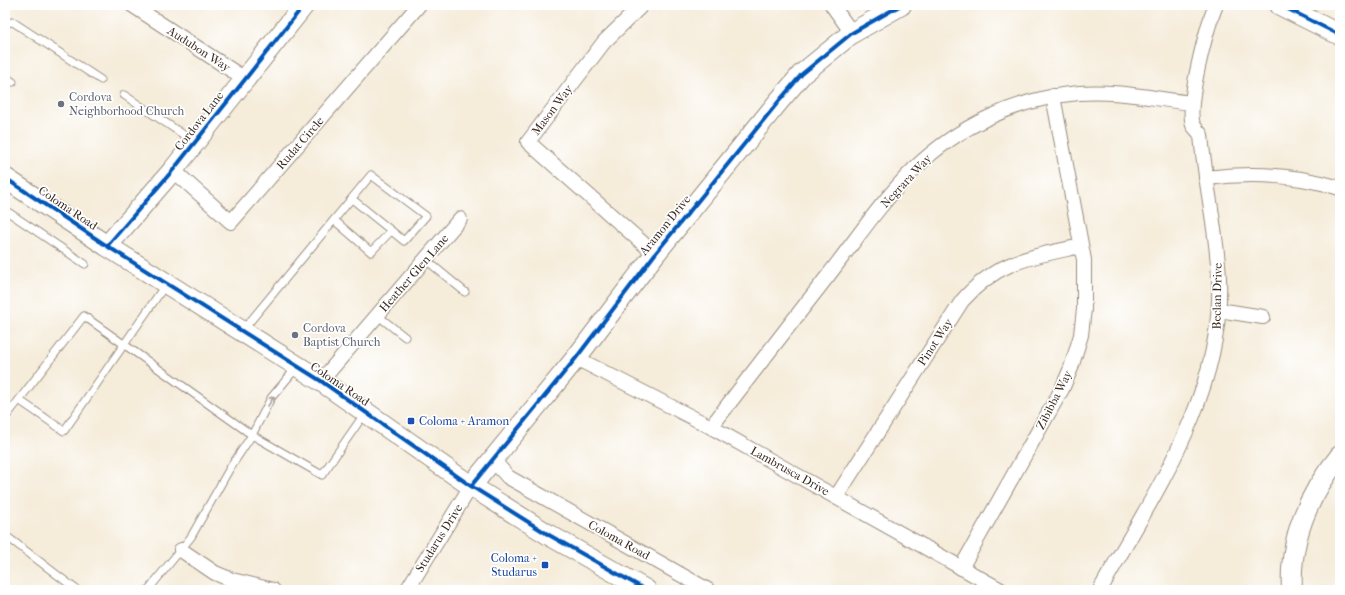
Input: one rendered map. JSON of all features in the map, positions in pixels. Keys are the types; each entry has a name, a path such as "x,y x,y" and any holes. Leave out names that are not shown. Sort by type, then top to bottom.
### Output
{"street":[{"name":"Audubon Way","path":"132,5 245,79"},
{"name":"Cordova Lane","path":"107,246 173,170 304,5"},
{"name":"Rudat Circle","path":"173,170 231,222 419,5"},
{"name":"Mason Way","path":"642,5 617,27 604,42 528,142 655,254"},
{"path":"832,5 852,33"},
{"name":"Aramon Drive","path":"471,486 576,358 655,254 779,100 802,74 852,33 901,5"},
{"name":"Beclan Drive","path":"1100,590 1180,445 1194,415 1212,357 1219,310 1219,279 1216,245 1201,135 1193,125 1192,103 1203,45 1216,5"},
{"path":"1280,5 1340,35"},
{"name":"Negrara Way","path":"711,427 890,196 914,169 936,150 959,134 984,119 1009,109 1054,96 1107,92 1192,103"},
{"name":"Zibibba Way","path":"961,568 1062,389 1071,368 1081,335 1085,285 1081,246 1054,96"},
{"path":"1206,178 1229,175 1274,174 1301,178 1340,188"},
{"name":"Coloma Road","path":"5,178 107,246 320,381 471,486 549,535 646,590"},
{"name":"Heather Glen Lane","path":"320,381 460,219"},
{"name":"Pinot Way","path":"836,497 962,301 973,288 998,269 1021,259 1081,246"},
{"path":"1219,310 1263,317"},
{"name":"Lambrusca Drive","path":"576,358 711,427 1001,590"},
{"path":"1292,590 1291,570 1303,515 1320,481 1340,456"},
{"name":"Coloma Road","path":"493,460 508,477 708,590"},
{"name":"Studarus Drive","path":"407,590 471,486"},
{"path":"181,550 215,573 250,588 273,590"}],"lane":[{"path":"5,23 13,22 101,80"},
{"path":"5,76 13,82"},
{"path":"124,95 195,142"},
{"path":"242,332 371,175 426,216 404,241 352,199"},
{"path":"5,210 85,264"},
{"path":"334,220 370,252 391,230"},
{"path":"425,259 464,292"},
{"path":"19,400 64,430 166,284"},
{"path":"377,315 405,337"},
{"path":"5,418 84,316 124,343 252,436 322,474 365,412"},
{"path":"148,590 191,537 230,468 252,436 271,398 297,366"},
{"path":"5,535 78,590"}],"cycle path":[{"path":"107,246 173,170 304,5"},
{"path":"471,486 576,358 655,254 802,74 852,33 901,5"},
{"path":"1280,5 1340,35"},
{"path":"5,178 107,246 321,381 471,486 549,535 646,590"}],"place":[{"name":"Cordova Neighborhood Church","path":"61,104"},
{"name":"Cordova Baptist Church","path":"295,335"},
{"name":"Coloma + Aramon","path":"411,421"},
{"name":"Coloma + Studarus","path":"545,565"}]}
